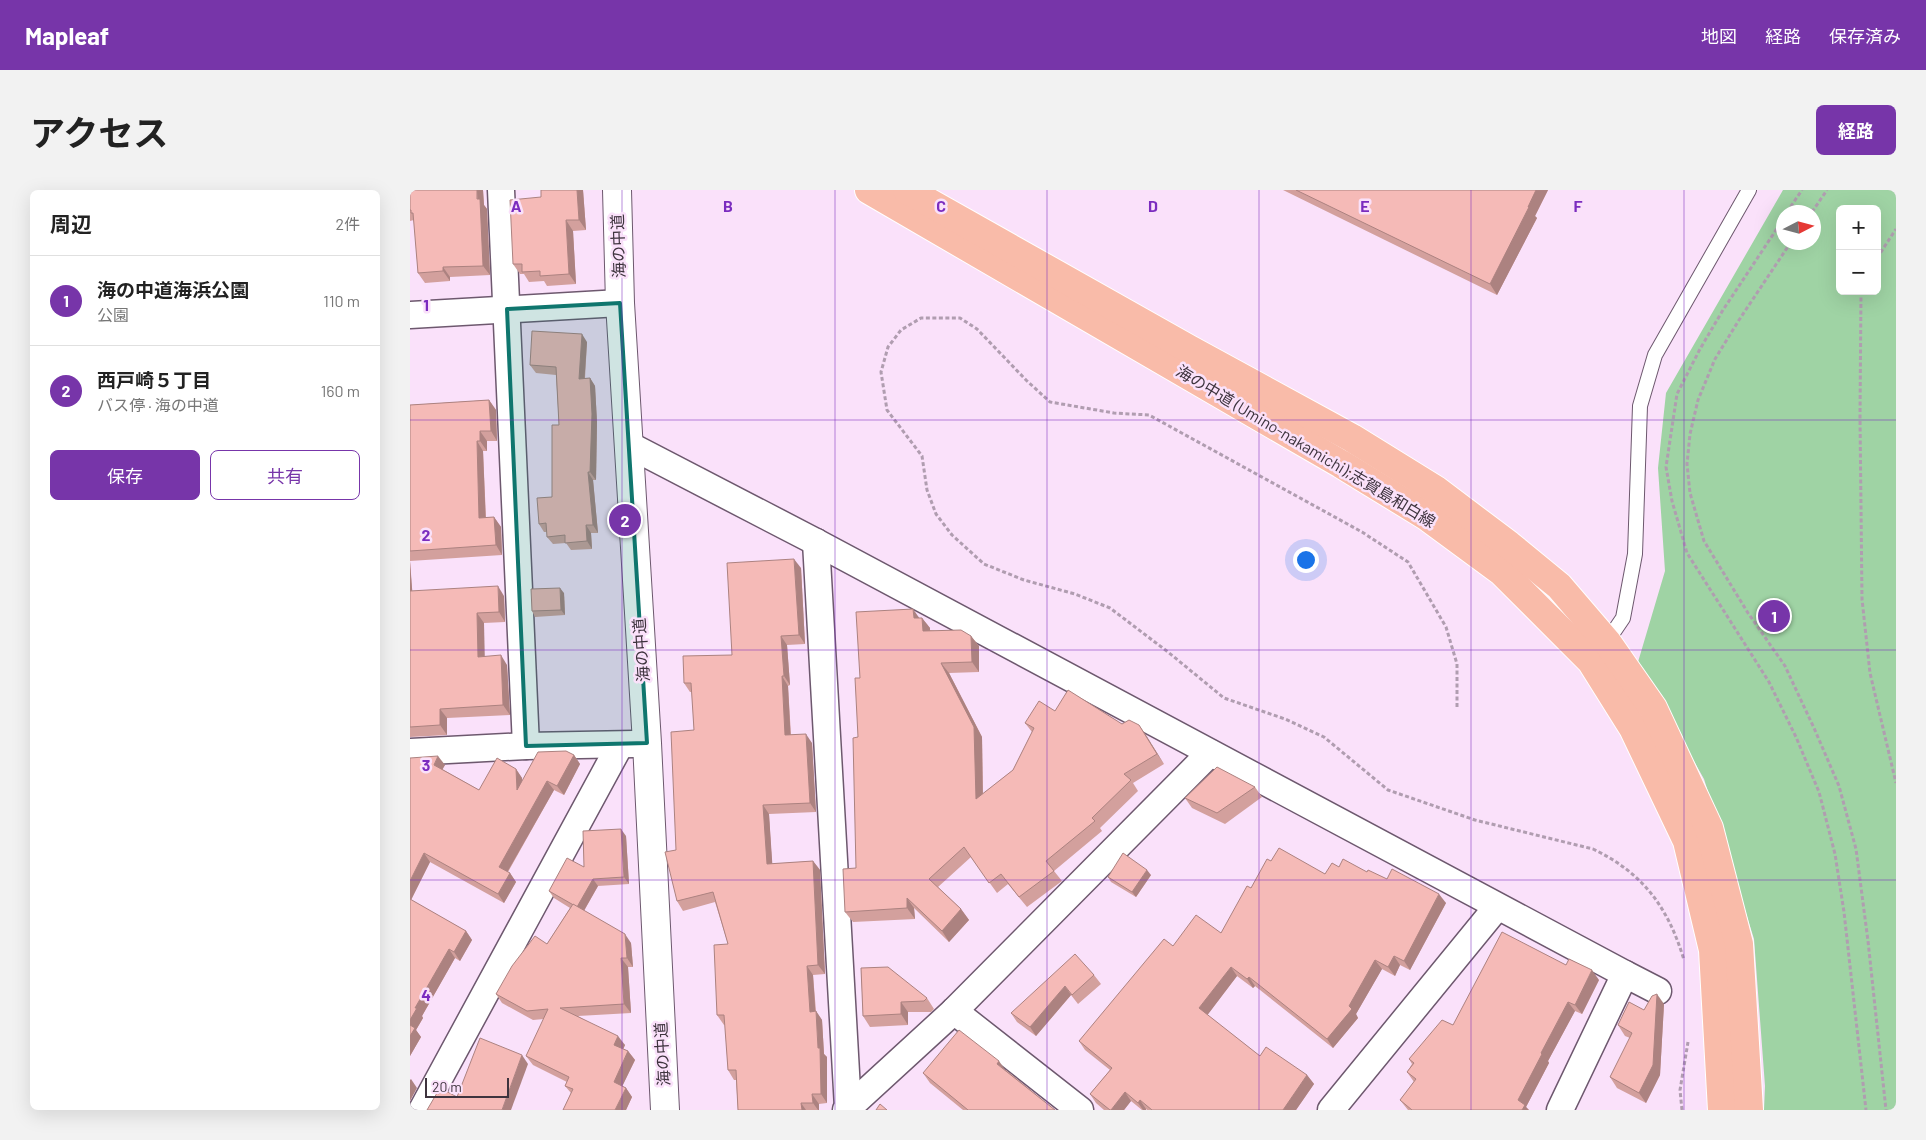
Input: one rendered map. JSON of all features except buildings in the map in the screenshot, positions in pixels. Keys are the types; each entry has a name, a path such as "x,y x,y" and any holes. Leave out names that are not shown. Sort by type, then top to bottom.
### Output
{"main road":[{"name":"海の中道 (Umino-nakamichi);志賀島和白線","path":"869,190 1341,464 1426,516 1502,572 1599,652 1653,708 1709,828 1740,944 1749,1110"},
{"name":"海の中道 (Umino-nakamichi);志賀島和白線","path":"907,190 1189,349 1352,438 1436,490 1509,545 1559,586 1599,652 1687,841 1712,950 1722,1110"}],"street":[{"path":"501,190 526,746"},
{"name":"海の中道","path":"617,190 620,303 628,445 634,744 665,1110"},
{"path":"410,315 620,303"},
{"path":"628,445 816,542 1497,907 1658,991"},
{"path":"816,542 847,1109"},
{"path":"410,752 526,746 634,744"},
{"path":"422,1110 634,744"},
{"path":"847,1109 954,1011 1210,753"},
{"path":"1331,1110 1497,907"},
{"path":"1560,1110 1624,974"},
{"path":"954,1011 1080,1110"}],"lane":[{"path":"1599,652 1624,618 1635,554 1640,406 1655,355 1749,190"}],"path":[{"path":"1792,205 1802,190"},
{"path":"1817,205 1827,190"},
{"path":"1881,252 1896,229"},
{"path":"1776,230 1723,310 1677,394 1666,467 1672,501 1687,553 1769,682 1796,736 1819,792 1836,854 1866,1110"},
{"path":"1786,250 1715,359 1698,400 1690,434 1687,464 1690,493 1704,541 1748,613 1785,666 1838,786 1856,849 1867,931 1886,1110"},
{"path":"1861,295 1862,599 1870,673 1896,783"},
{"path":"1457,707 1457,664 1446,627 1408,562 1362,532 1149,415 1114,413 1050,402 1026,380 977,328 960,318 921,318 901,330 888,347 881,372 887,410 922,456 927,490 936,514 952,535 984,564 1024,580 1075,594 1110,608 1224,698 1278,716 1324,737 1388,790 1475,820 1593,849 1610,857 1638,878 1666,913 1679,942 1684,961"},
{"path":"1682,1110 1680,1090 1689,1037"}],"highlighted area":[{"path":"620,303 647,743 526,746 507,309"}],"green space":[{"path":"1783,190 1896,190 1896,1110 1764,1110 1765,1086 1754,939 1704,779 1638,662 1665,571 1658,468 1666,393"}],"place":[{"name":"西戸崎５丁目","path":"625,520"},
{"name":"海の中道海浜公園","path":"1774,616"}]}
